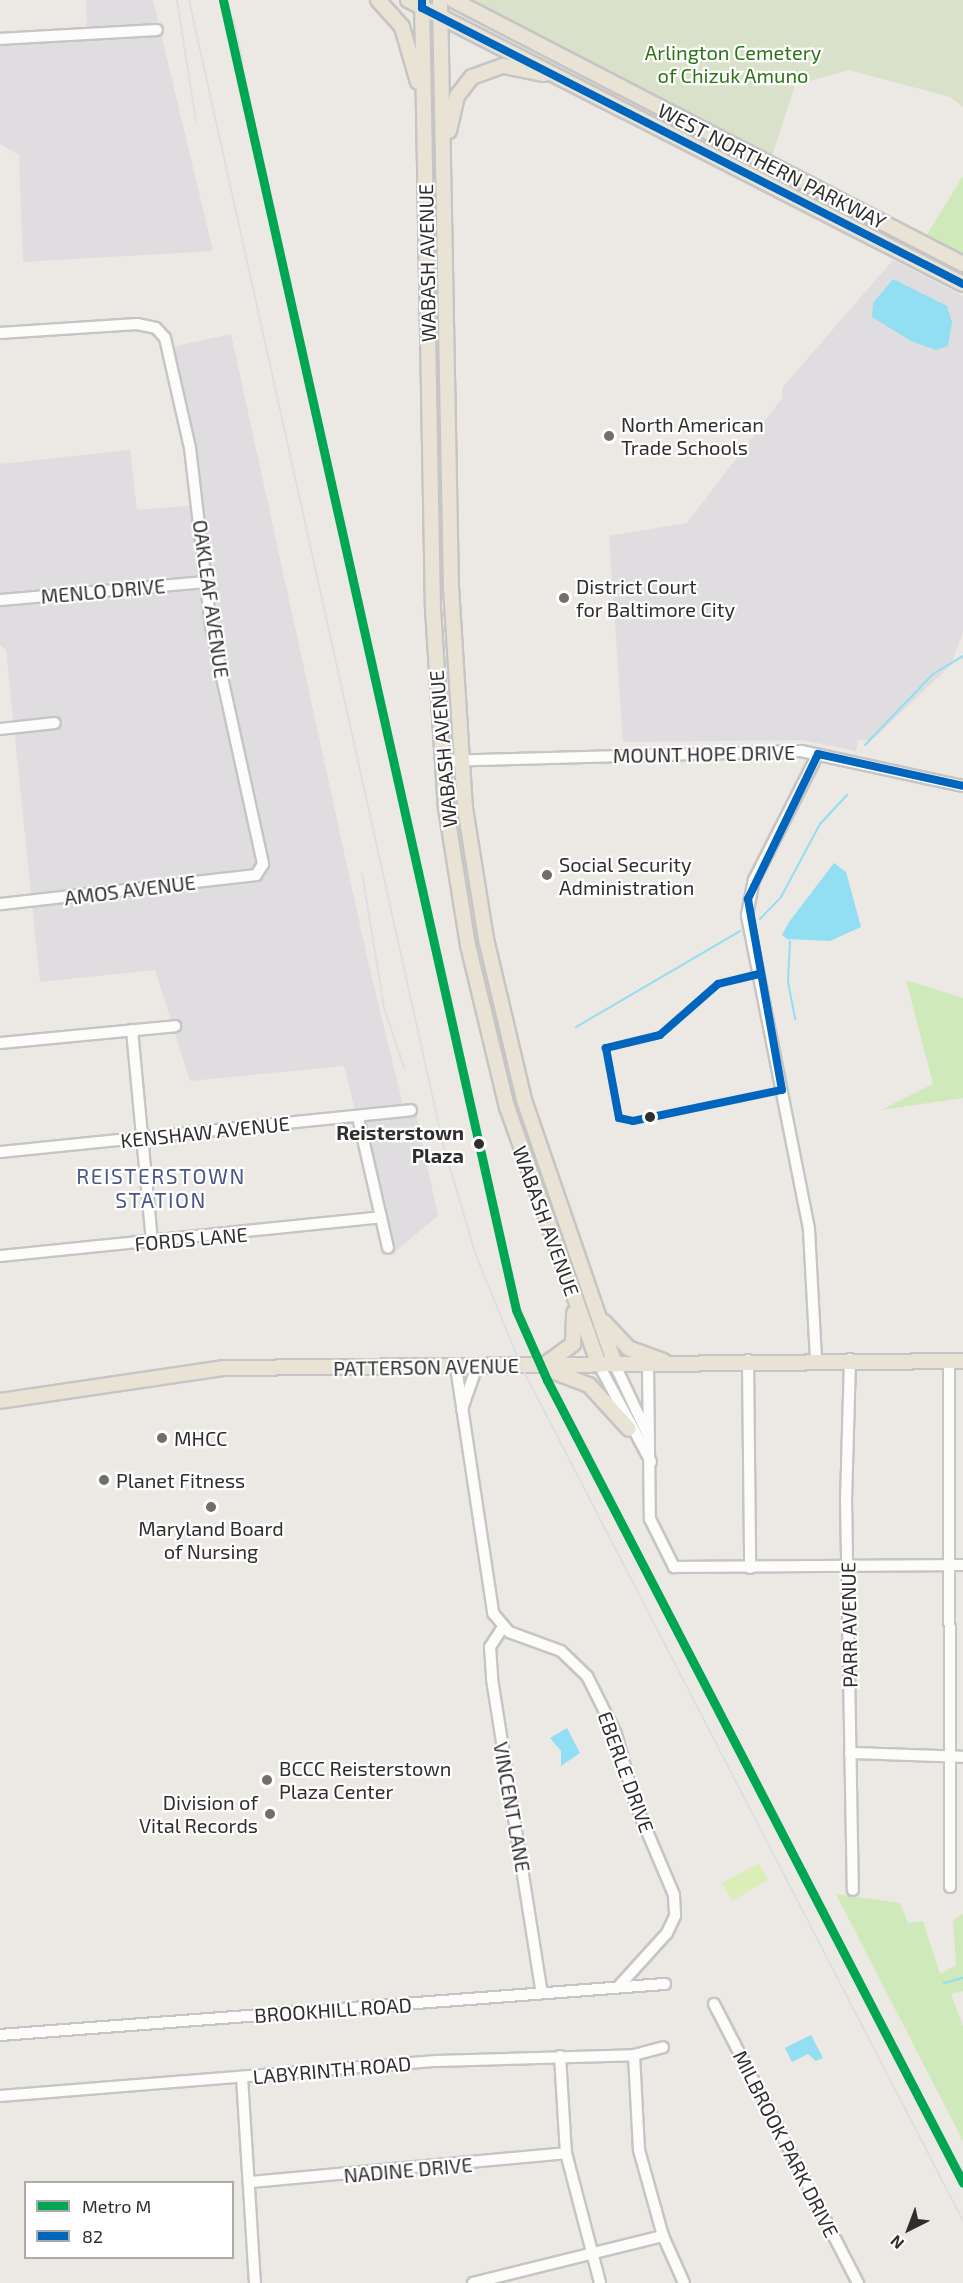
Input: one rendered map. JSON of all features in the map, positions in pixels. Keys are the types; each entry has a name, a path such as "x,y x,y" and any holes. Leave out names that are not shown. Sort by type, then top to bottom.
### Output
{"main road":[{"path":"378,0 407,37 424,108"},
{"name":"WEST NORTHERN PARKWAY","path":"408,0 422,4 440,16 569,80 963,284"},
{"name":"WABASH AVENUE","path":"440,0 451,598 460,760 501,1008 524,1100 582,1277 615,1365"},
{"name":"WEST NORTHERN PARKWAY","path":"453,0 963,264"},
{"name":"WABASH AVENUE","path":"422,4 442,761 458,886 486,1026 526,1168 599,1365"},
{"path":"444,169 454,103 472,77 492,67 514,66 569,80"},
{"path":"582,1277 613,1336 646,1357 686,1365"},
{"path":"529,1366 559,1359 573,1344 576,1325 568,1284"},
{"name":"PATTERSON AVENUE","path":"5,1402 209,1368 648,1366 748,1360 816,1359 956,1361"},
{"path":"529,1366 589,1385 629,1429"}],"street":[{"path":"0,39 157,30"},
{"name":"OAKLEAF AVENUE","path":"0,333 137,324 156,328 168,344 190,448 206,582 260,872"},
{"name":"MENLO DRIVE","path":"0,600 206,582"},
{"path":"0,729 55,723"},
{"path":"816,1359 809,1229 747,915 754,880 818,754"},
{"name":"MOUNT HOPE DRIVE","path":"442,761 818,754 963,786"},
{"name":"AMOS AVENUE","path":"0,904 260,872"},
{"path":"0,1043 175,1026"},
{"path":"132,1030 152,1242"},
{"name":"KENSHAW AVENUE","path":"0,1152 411,1110"},
{"path":"358,1117 388,1248"},
{"name":"FORDS LANE","path":"0,1256 381,1217"},
{"name":"PARR AVENUE","path":"850,1359 850,1753 853,1890"},
{"path":"748,1360 750,1568"},
{"path":"950,1887 947,1566 956,1361"},
{"name":"WABASH AVENUE","path":"599,1365 629,1429 651,1462"},
{"name":"WABASH AVENUE","path":"615,1365 650,1440"},
{"path":"461,1412 477,1366"},
{"path":"648,1366 651,1526 674,1567 963,1565"},
{"path":"456,1367 490,1606 502,1627"},
{"name":"EBERLE DRIVE","path":"502,1627 561,1651 587,1676 616,1734 635,1803 672,1887 672,1925 619,1986"},
{"name":"VINCENT LANE","path":"502,1627 490,1647 492,1679 541,1990"},
{"path":"850,1753 963,1757"},
{"name":"BROOKHILL ROAD","path":"0,2035 527,1996 541,1990 665,1984"},
{"name":"MILBROOK PARK DRIVE","path":"714,2004 858,2283"},
{"name":"LABYRINTH ROAD","path":"0,2096 560,2056 634,2055 663,2047"},
{"path":"634,2055 635,2132 663,2236 684,2283"},
{"path":"560,2056 566,2153 600,2283"},
{"path":"242,2077 255,2283"},
{"name":"NADINE DRIVE","path":"250,2182 566,2153"},
{"path":"473,2283 663,2236"}],"shaded area":[{"path":"86,0 153,0 213,251 23,262 19,155 0,144 0,40 87,41"},
{"path":"893,260 963,296 963,631 951,665 872,740 858,740 856,751 802,740 623,742 609,536 687,523 783,397 782,388"},
{"path":"231,334 367,957 403,1105 414,1104 438,1216 391,1255 344,1066 190,1081 155,970 40,982 6,650 0,645 0,464 130,450 137,510 197,505 167,348"}],"green space":[{"name":"Arlington Cemetery of Chizuk Amuno","path":"471,0 963,0 963,107 950,97 849,70 795,85 772,156"},
{"path":"963,176 963,255 926,236"},
{"path":"906,980 963,998 963,1098 881,1110 933,1084"},
{"path":"759,1863 768,1880 732,1901 722,1883"},
{"path":"836,1894 900,1903 908,1923 923,1921 940,1974 956,1965 953,1920 963,1914 963,1991 951,1994 963,2026 963,2141"}],"water":[{"path":"893,279 947,306 952,322 948,346 936,350 911,341 872,317 873,303"},
{"path":"834,863 846,872 861,927 830,941 787,939 782,935 789,922"},
{"path":"567,1728 580,1753 561,1766 561,1751 550,1738"},
{"path":"811,2035 823,2058 816,2061 808,2054 792,2062 785,2048"}],"waterway":[{"path":"865,745 933,674 963,656"},
{"path":"760,919 781,897 820,824 847,795"},
{"path":"576,1027 740,931"},
{"path":"790,941 788,982 795,1019"},
{"path":"944,1983 963,1978"}],"railway":[{"path":"177,0 196,121"},
{"path":"189,0 443,1144 475,1253 521,1366 963,2221"},
{"path":"233,18 243,62"},
{"path":"362,873 384,1008 405,1070"}],"metro line":[{"name":"M","path":"223,0 516,1310 547,1380 963,2183"}],"transit line":[{"name":"82","path":"422,0 422,8 963,284"},
{"name":"82","path":"818,754 963,786"},
{"name":"82","path":"759,974 718,984 660,1035 606,1048 619,1118 633,1121 782,1090 748,899 818,754"}],"place":[{"name":"North American Trade Schools","path":"609,436"},
{"name":"District Court for Baltimore City","path":"564,598"},
{"name":"Social Security Administration","path":"547,875"},
{"name":"Reisterstown Plaza","path":"479,1144"},
{"name":"MHCC","path":"162,1438"},
{"name":"Planet Fitness","path":"104,1480"},
{"name":"Maryland Board of Nursing","path":"211,1507"},
{"name":"BCCC Reisterstown Plaza Center","path":"267,1780"},
{"name":"Division of Vital Records","path":"270,1814"}],"district":[{"name":"REISTERSTOWN STATION","path":"161,1188"}]}
